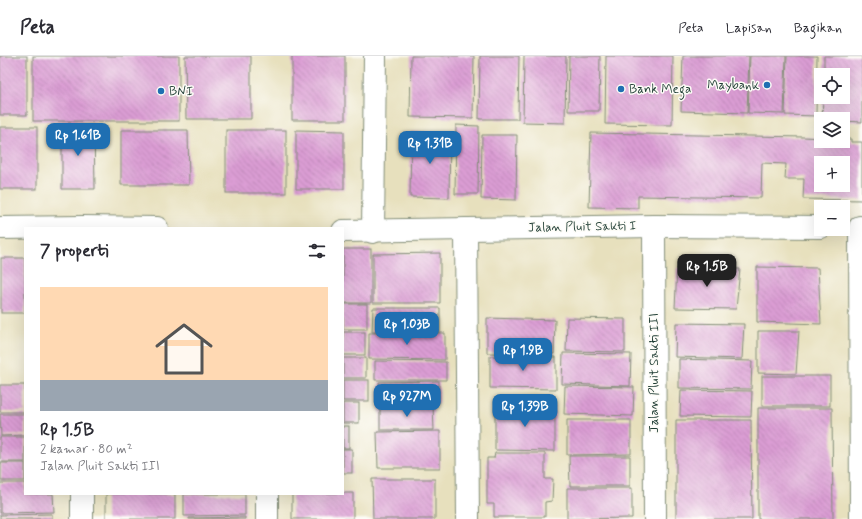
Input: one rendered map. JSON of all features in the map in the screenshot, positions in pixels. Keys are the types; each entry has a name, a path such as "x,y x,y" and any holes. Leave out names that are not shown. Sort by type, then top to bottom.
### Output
{"street":[{"path":"373,232 375,56"},
{"name":"Jalan Pluit Sakti I","path":"344,231 373,232 654,226 814,227"},
{"name":"Jalan Pluit Sakti III","path":"654,226 655,519"},
{"path":"855,227 861,519"},
{"path":"0,228 24,228"},
{"path":"466,229 468,519"},
{"path":"82,495 82,519"},
{"path":"267,495 267,519"}],"building":[{"path":"0,56 27,56 27,115 0,115"},
{"path":"33,56 179,56 179,121 33,121"},
{"path":"185,56 251,56 251,119 186,119"},
{"path":"292,56 345,56 345,120 292,120"},
{"path":"411,56 474,56 473,118 410,117"},
{"path":"480,56 519,56 518,119 479,119"},
{"path":"524,56 566,56 565,123 523,122"},
{"path":"569,56 600,56 599,111 568,111"},
{"path":"606,56 673,56 672,125 605,124"},
{"path":"683,56 749,56 747,113 681,111"},
{"name":"Maybank","path":"750,56 786,56 784,114 748,113"},
{"path":"787,56 817,56 817,68 814,68 814,104 816,104 816,112 814,112 814,116 785,115"},
{"path":"824,56 862,56 862,122 850,121 850,112 822,112 823,104 850,104 850,68 824,68"},
{"path":"62,125 94,125 95,189 62,189"},
{"path":"456,125 479,126 478,194 455,194"},
{"path":"0,127 37,127 37,189 0,189"},
{"path":"121,130 188,130 189,185 121,185"},
{"path":"226,130 286,130 286,193 226,193"},
{"path":"296,130 344,131 344,189 296,189"},
{"path":"411,132 450,133 449,198 410,197"},
{"path":"591,133 814,138 814,148 850,148 850,139 851,142 862,142 862,200 803,199 804,179 785,179 786,164 762,163 761,198 638,196 638,208 589,207"},
{"path":"482,135 517,135 516,200 481,199"},
{"path":"344,249 371,249 371,303 344,303"},
{"path":"440,253 440,303 373,303 373,254"},
{"path":"1,258 24,258 24,313 1,313"},
{"path":"757,267 818,268 821,324 757,322"},
{"path":"677,268 740,269 736,309 675,308"},
{"path":"344,304 367,304 367,329 344,329"},
{"path":"373,308 440,308 440,332 372,332"},
{"path":"487,318 555,320 554,354 487,353"},
{"path":"567,318 625,319 625,352 566,351"},
{"path":"676,323 744,324 742,359 675,357"},
{"path":"758,331 799,331 796,374 758,373"},
{"path":"344,332 365,332 365,355 344,355"},
{"path":"369,333 445,333 445,360 369,359"},
{"path":"563,353 631,354 630,386 562,384"},
{"path":"490,356 556,357 556,389 490,388"},
{"path":"344,358 366,358 366,378 344,378"},
{"path":"679,359 752,361 751,389 679,388"},
{"path":"375,361 446,362 446,380 375,380"},
{"path":"762,376 830,376 830,406 762,406"},
{"path":"344,380 369,380 369,401 344,401"},
{"path":"439,381 439,403 379,403 379,382"},
{"path":"0,385 24,385 24,412 0,412"},
{"path":"565,386 634,387 633,416 564,414"},
{"path":"681,390 752,391 751,417 680,416"},
{"path":"344,403 359,403 359,423 344,423"},
{"path":"380,406 433,406 434,430 380,430"},
{"path":"555,406 555,451 495,450 495,407"},
{"path":"758,408 832,408 833,519 758,519"},
{"path":"0,414 24,414 24,435 1,436"},
{"path":"567,420 631,420 631,454 567,455"},
{"path":"676,420 751,420 752,519 676,519"},
{"path":"344,426 349,426 349,448 344,448"},
{"path":"440,431 440,468 378,468 377,432"},
{"path":"0,437 24,437 24,462 0,462"},
{"path":"344,449 352,449 352,473 344,473"},
{"path":"495,453 545,453 545,479 553,479 552,501 545,502 545,517 494,517 494,504 487,504 487,458 494,458"},
{"path":"569,456 630,456 630,486 570,486"},
{"path":"1,463 24,463 24,481 1,481"},
{"path":"372,479 435,479 435,519 373,519"},
{"path":"0,483 24,483 24,495 53,495 54,512 0,513"},
{"path":"567,488 632,488 632,518 567,519"},
{"path":"344,493 353,493 353,519 292,519 292,495 344,495"},
{"path":"106,495 175,495 175,519 106,519"},
{"path":"184,495 245,495 245,515 184,516"},
{"path":"52,514 52,519 0,519 0,515"},
{"path":"245,517 245,519 189,519 189,518"}],"place":[{"name":"Maybank","path":"767,85"},
{"name":"Bank Mega","path":"621,89"},
{"name":"BNI","path":"161,91"}]}
